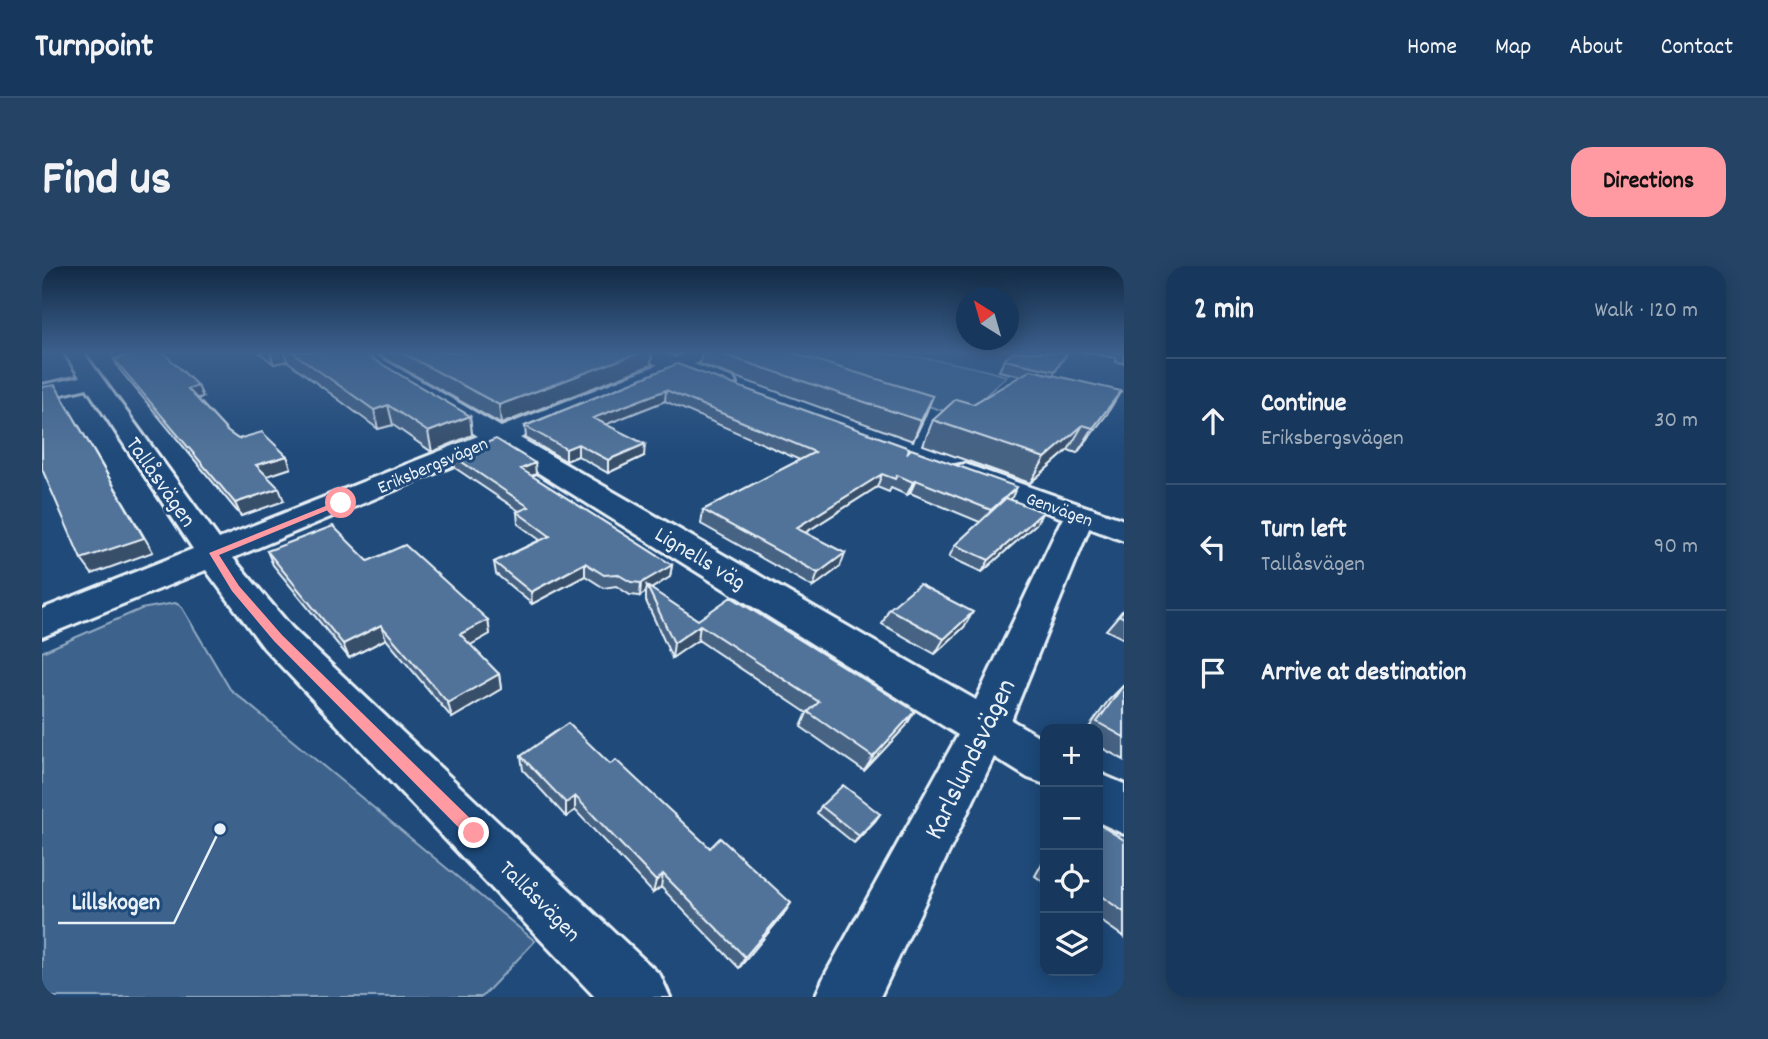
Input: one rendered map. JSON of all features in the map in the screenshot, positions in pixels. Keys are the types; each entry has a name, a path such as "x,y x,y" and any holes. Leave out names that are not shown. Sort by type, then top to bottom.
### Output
{"street":[{"name":"Tallåsvägen","path":"96,386 236,588 278,638 638,997"},
{"name":"Lignells väg","path":"415,386 1040,761"},
{"name":"Eriksbergsvägen","path":"42,624 620,386"},
{"path":"733,386 751,393"},
{"name":"Genvägen","path":"943,464 1103,524"},
{"name":"Karlslundsvägen","path":"847,997 985,728 1076,523 1103,524"},
{"path":"1103,798 1124,811"}],"shaded area":[{"path":"868,386 996,386 962,417"},
{"path":"175,603 181,606 230,689 535,941 482,997 42,997 42,652 141,609"}],"building":[{"path":"56,386 144,538 81,559 42,469 42,387"},
{"path":"137,386 198,386 188,389 228,432 238,439 262,432 287,456 256,465 279,488 235,503"},
{"path":"340,386 419,386 470,416 428,432 388,405 374,410"},
{"path":"464,386 550,386 499,405"},
{"path":"623,386 738,386 909,448 908,452 911,449 1017,487 991,510 916,480 913,482 897,475 895,479 882,474 796,528 845,553 818,573 703,510 815,452 666,390 593,418 645,444 608,460 578,444 566,449 525,426"},
{"path":"817,386 901,386 933,396 921,421"},
{"path":"1004,386 1100,386 1121,391 1093,428 1083,425 1045,458 933,420 956,399 973,404"},
{"path":"496,439 535,463 521,469 672,565 641,583 631,582 617,574 604,575 585,563 531,592 494,562 550,536 517,512 529,507 453,456"},
{"path":"1006,498 1043,512 989,560 955,545"},
{"path":"333,526 368,561 405,545 488,620 460,634 499,674 448,703 381,625 343,644 267,551"},
{"path":"919,584 973,612 944,639 889,609"},
{"path":"647,586 698,620 731,597 915,711 873,757 808,712 819,702 700,625 674,643"},
{"path":"1123,686 1124,737 1097,722"},
{"path":"568,723 610,764 616,760 710,848 720,838 791,903 745,957 663,874 656,881 575,796 566,803 521,756"},
{"path":"843,785 880,814 859,836 821,806"},
{"path":"1103,827 1124,840 1124,912 1103,897"}],"place":[{"name":"Lillskogen","path":"220,829"}],"route":[{"path":"341,503 214,553 236,588 278,638 474,833"}]}
